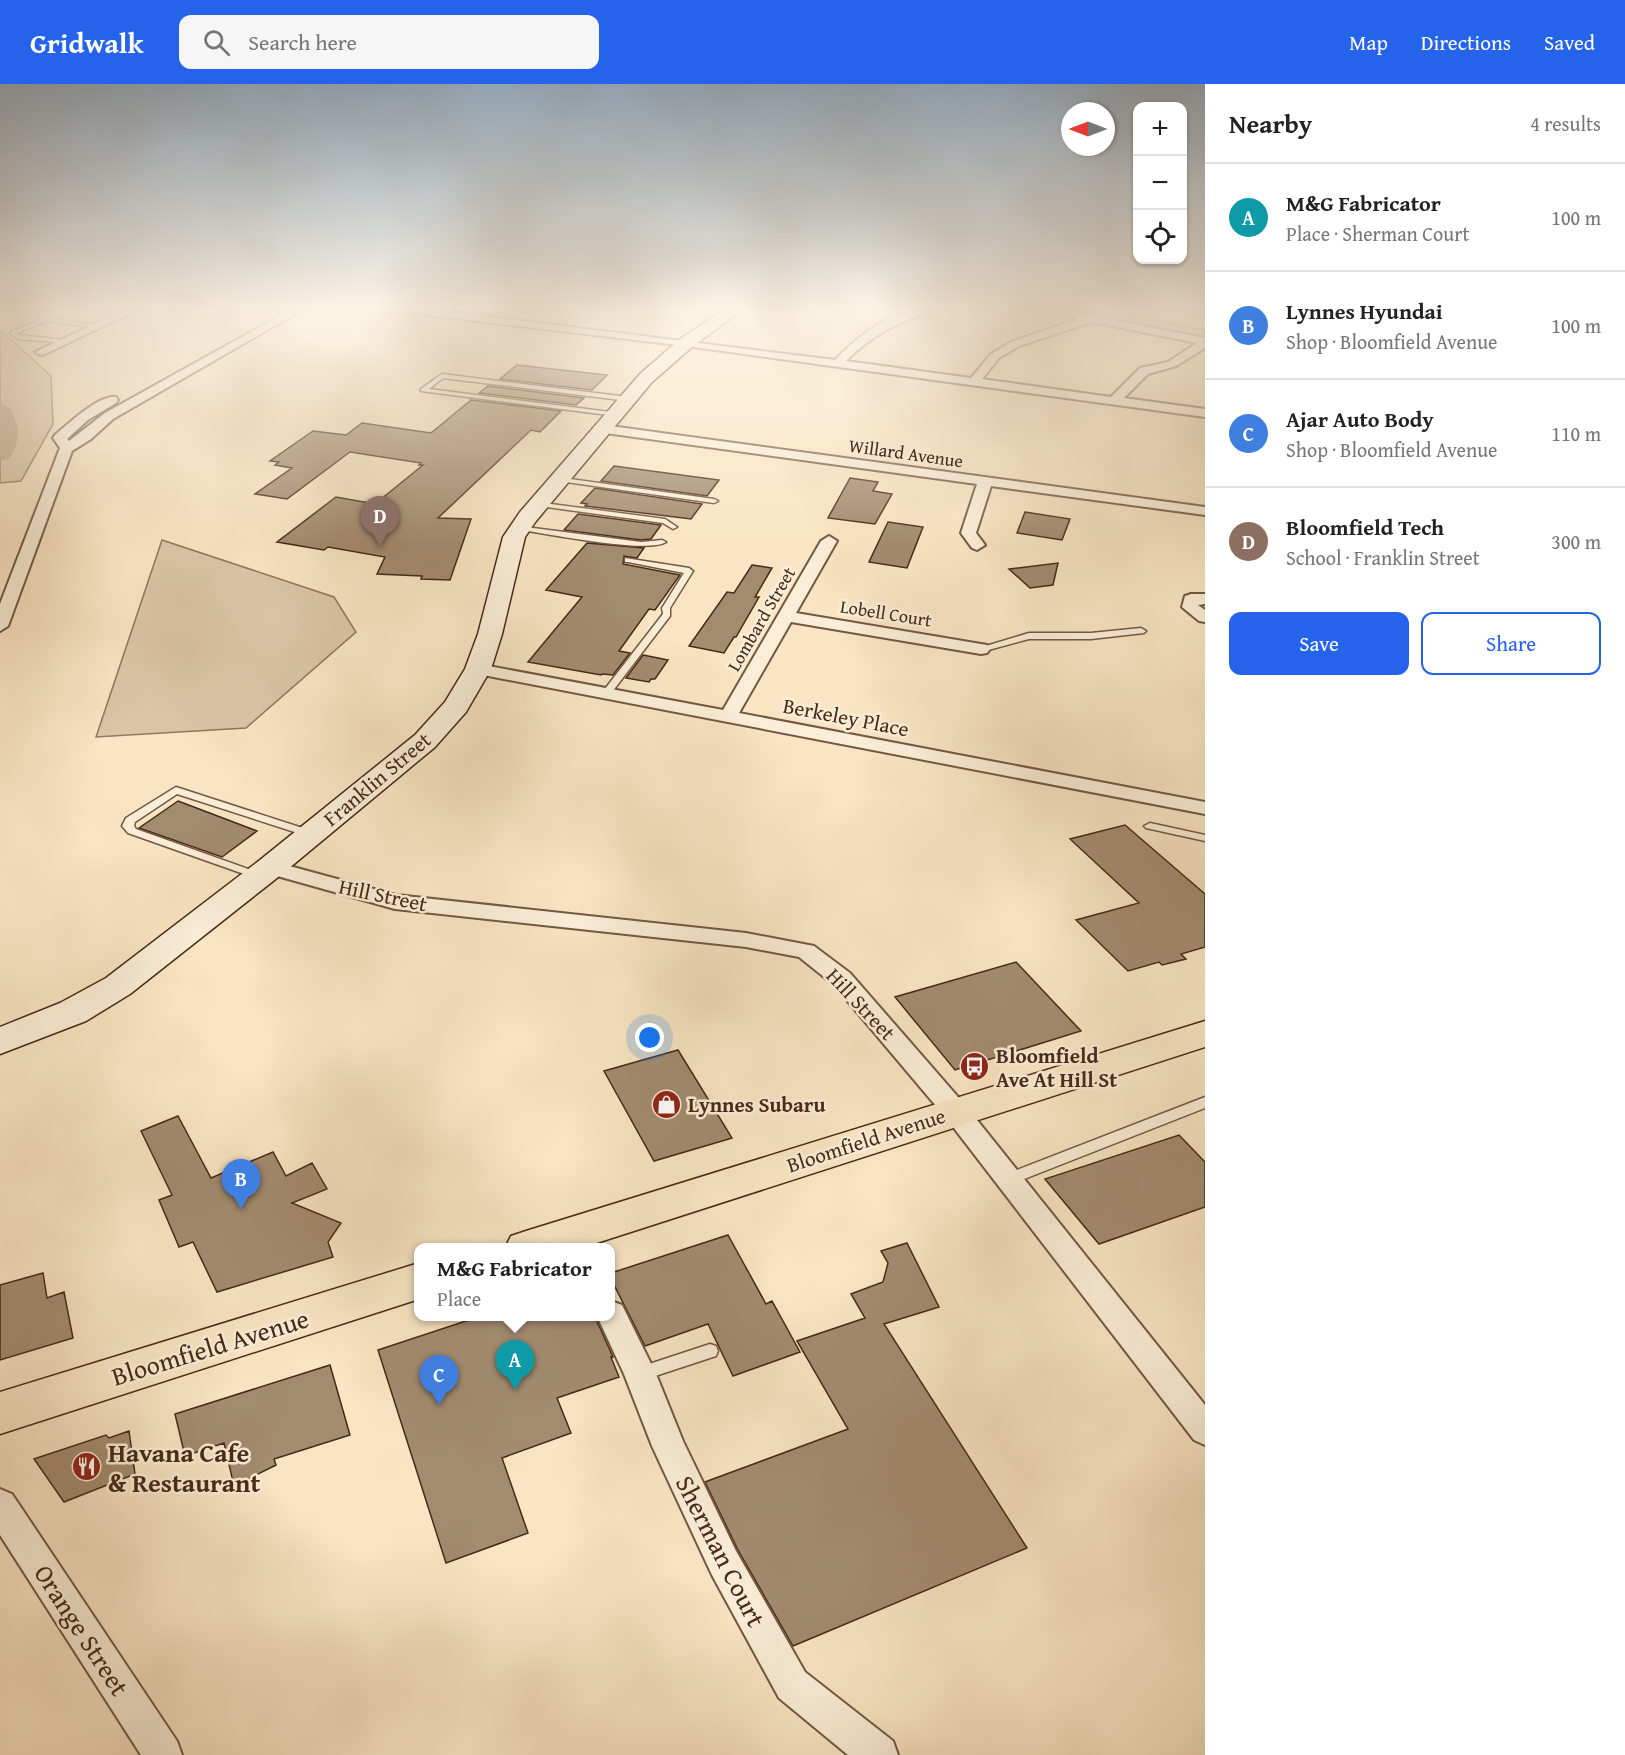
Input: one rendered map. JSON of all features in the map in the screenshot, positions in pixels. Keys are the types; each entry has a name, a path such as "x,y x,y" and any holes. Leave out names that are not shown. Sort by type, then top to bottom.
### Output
{"main road":[{"name":"Franklin Street","path":"0,1041 73,1012 118,986 264,872 425,741 456,706 478,669 490,634 514,537 559,479 638,388"},
{"name":"Bloomfield Avenue","path":"557,1243 575,1240 956,1112 1205,1034"},
{"name":"Bloomfield Avenue","path":"0,1413 414,1283"}],"street":[{"path":"0,626 4,603 66,449 87,436 109,416 159,388"},
{"path":"1017,388 1205,413"},
{"path":"1114,401 1127,388"},
{"path":"66,449 60,438 84,417 120,395"},
{"name":"Willard Avenue","path":"616,414 985,482 1205,511"},
{"path":"977,544 968,533 985,482"},
{"name":"Lombard Street","path":"728,717 829,540"},
{"path":"1205,599 1191,599 1190,607 1205,617"},
{"name":"Lobell Court","path":"785,616 981,649"},
{"name":"Berkeley Place","path":"478,669 1205,808"},
{"name":"Hill Street","path":"264,872 395,902 746,940 806,951 842,979 956,1112 1205,1430"},
{"name":"Sherman Court","path":"614,1321 640,1374 668,1446 724,1563 792,1684 879,1755"},
{"name":"Orange Street","path":"2,1511 163,1755"}],"lane":[{"path":"426,388 423,390 616,414"},
{"path":"497,388 616,414"},
{"path":"559,479 714,501"},
{"path":"539,504 665,521 673,527"},
{"path":"521,528 641,544 662,542"},
{"path":"606,694 667,614 666,608 689,571 628,560"},
{"path":"981,649 1029,636 1091,636 1141,631"},
{"path":"264,872 132,831 128,826 130,820 176,790 311,834"},
{"path":"1150,826 1205,838"},
{"path":"1009,1179 1205,1102"},
{"path":"640,1374 710,1351"}],"shaded area":[{"path":"0,388 51,388 53,424 21,481 0,483"},
{"path":"162,540 334,597 356,632 246,728 96,737"}],"building":[{"path":"485,388 504,388 584,398 576,405 479,393"},
{"path":"471,400 561,411 540,432 531,430 438,518 471,519 450,580 377,574 385,557 328,547 324,550 277,542 336,497 375,504 423,465 350,452 287,499 255,494 292,468 275,465 279,462 270,461 313,431 346,435 362,423 431,433"},
{"path":"614,466 719,480 707,496 601,481"},
{"path":"850,478 878,482 873,491 892,494 875,524 828,518"},
{"path":"595,488 702,504 691,519 585,506 587,504 581,503"},
{"path":"1025,512 1070,519 1062,540 1017,533"},
{"path":"578,514 661,525 651,539 641,540 564,530"},
{"path":"888,522 923,527 907,568 869,562"},
{"path":"587,543 644,548 637,558 624,556 623,564 680,575 655,610 649,609 619,651 630,653 613,675 601,675 528,662 582,597 546,590"},
{"path":"1058,563 1053,585 1030,588 1009,569"},
{"path":"752,565 772,568 755,597 759,597 724,653 689,646 727,592 734,593"},
{"path":"643,655 668,660 655,679 649,682 626,678"},
{"path":"178,801 257,831 222,857 139,828"},
{"path":"1125,825 1205,894 1205,947 1181,954 1186,959 1162,965 1159,962 1128,971 1076,920 1139,903 1070,839"},
{"path":"1016,962 1081,1031 955,1070 895,997"},
{"name":"Lynnes Subaru","path":"678,1050 732,1138 654,1161 604,1071"},
{"path":"178,1116 211,1178 273,1152 286,1176 312,1163 327,1189 292,1203 341,1223 328,1242 333,1257 217,1292 193,1242 179,1247 159,1200 172,1195 141,1131"},
{"path":"1179,1135 1205,1162 1205,1207 1099,1244 1045,1179"},
{"path":"728,1235 766,1304 772,1301 800,1352 733,1376 708,1324 645,1346 615,1287 615,1272"},
{"path":"907,1243 939,1307 884,1324 1027,1548 793,1646 738,1550 705,1482 848,1429 797,1341 865,1318 851,1294 883,1282 888,1263 881,1251"},
{"path":"43,1273 47,1298 64,1292 73,1338 0,1360 0,1285"},
{"path":"466,1321 597,1321 619,1377 557,1398 571,1433 502,1458 528,1533 446,1563 378,1350"},
{"path":"330,1365 350,1435 274,1459 276,1465 234,1486 224,1443 185,1456 175,1414"},
{"name":"Havana Cafe & Restaurant","path":"129,1431 135,1474 64,1502 34,1459 106,1435 109,1438"}],"waterway":[{"path":"0,412 6,433 0,453"}],"place":[{"name":"Bloomfield Tech","path":"380,546"},
{"name":"Bloomfield Ave At Hill St","path":"975,1067"},
{"name":"Lynnes Subaru","path":"667,1104"},
{"name":"Lynnes Hyundai","path":"241,1209"},
{"name":"M&G Fabricator","path":"515,1390"},
{"name":"Ajar Auto Body","path":"439,1405"},
{"name":"Havana Cafe & Restaurant","path":"87,1467"}]}
